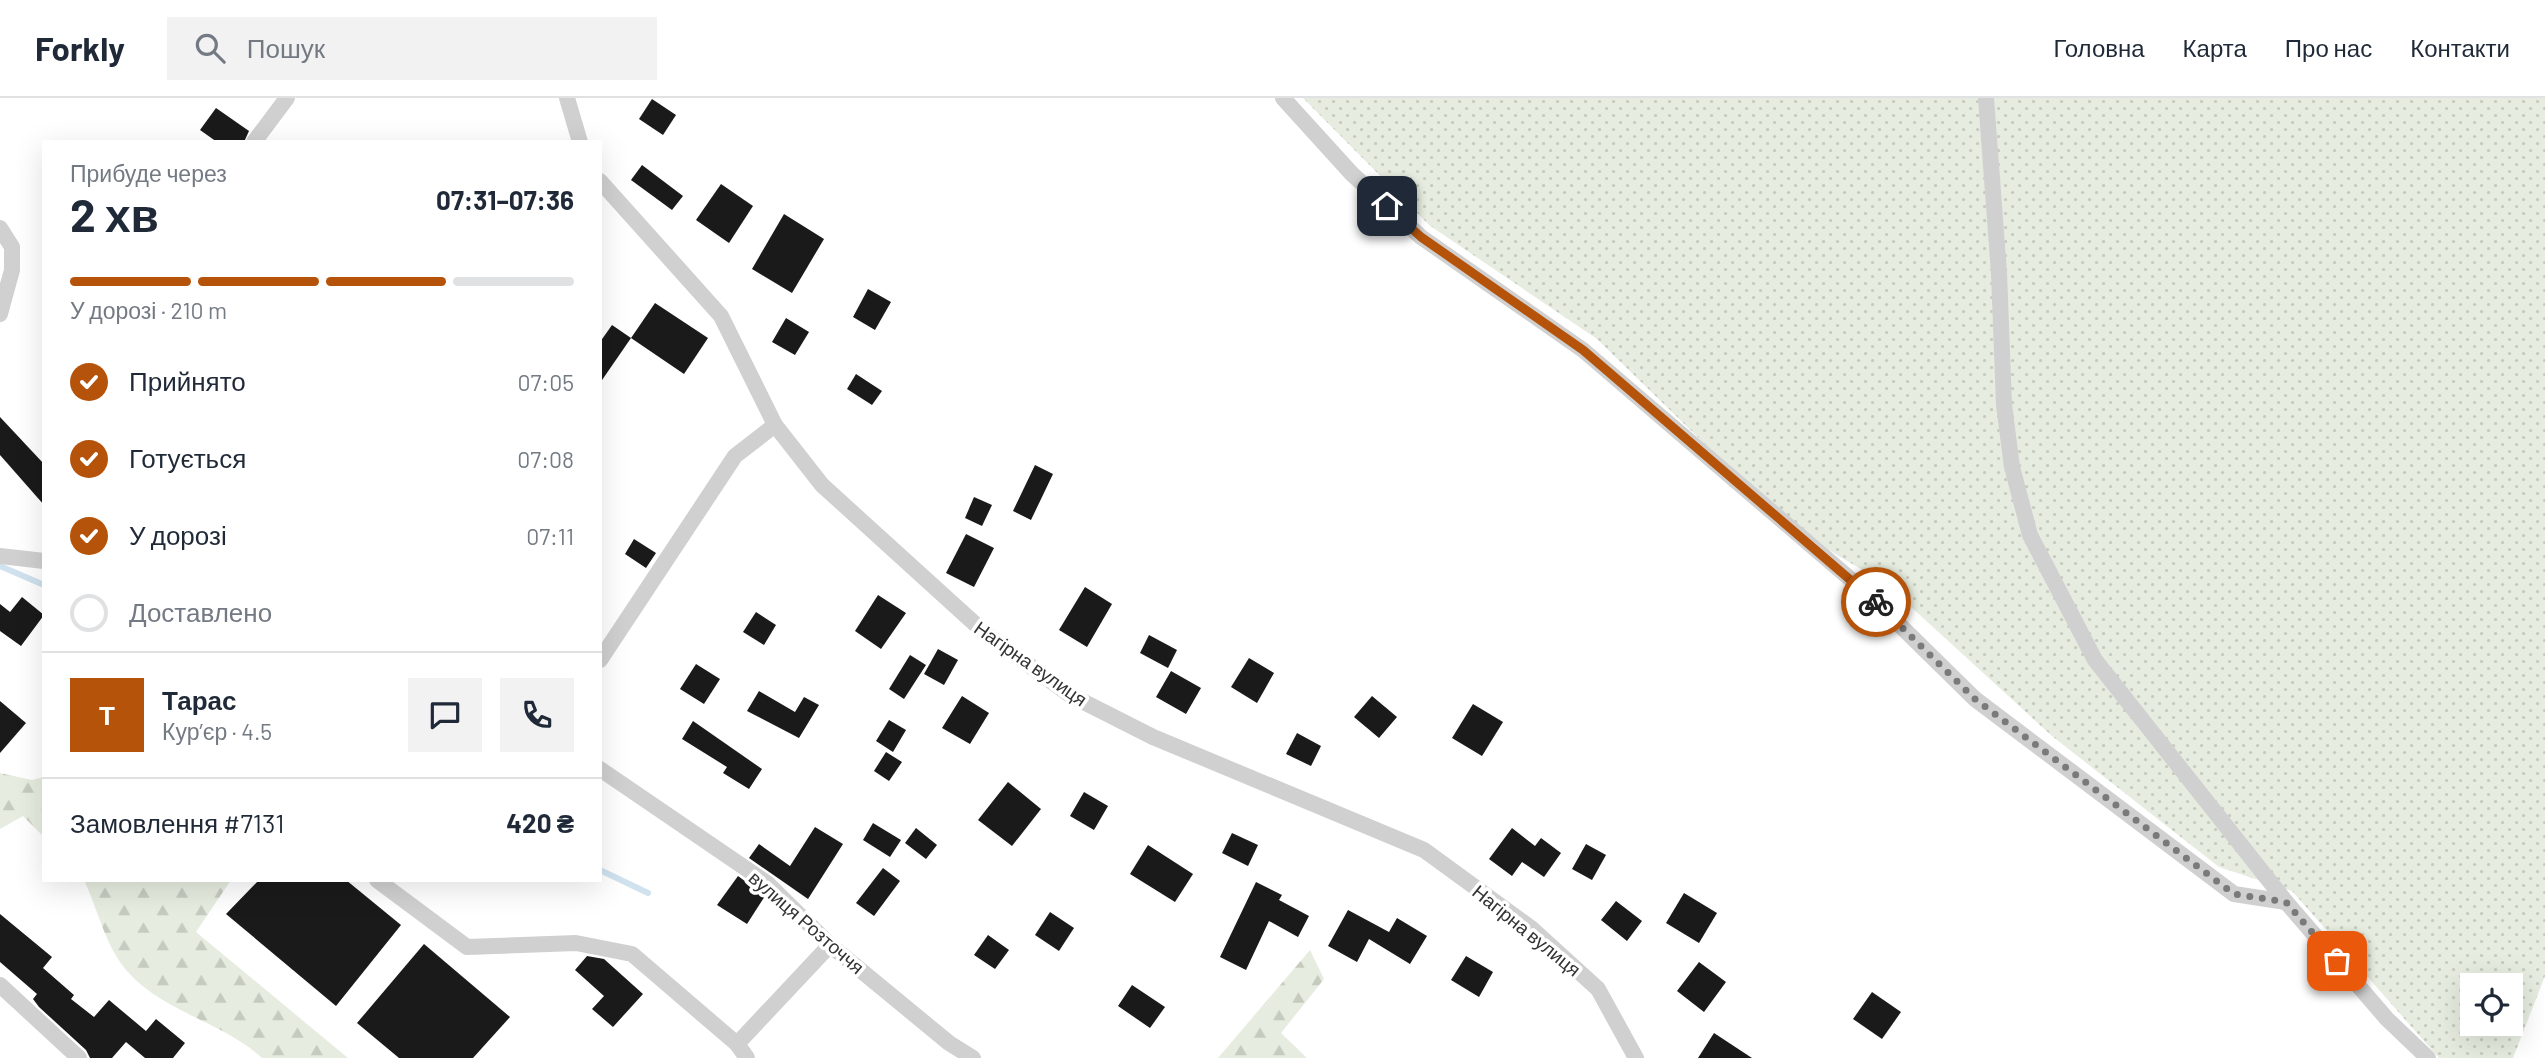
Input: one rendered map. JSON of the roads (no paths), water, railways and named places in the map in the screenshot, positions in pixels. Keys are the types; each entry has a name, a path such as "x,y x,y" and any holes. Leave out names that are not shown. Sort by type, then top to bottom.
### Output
{"street":[{"path":"255,140 286,98"},
{"path":"1283,98 1352,174 1421,237 1583,350 1869,595 1975,699 2234,894 2286,902"},
{"path":"1986,98 1999,273 2004,405 2012,467 2030,535 2095,660 2286,902 2387,1019 2428,1058"},
{"path":"569,102 579,140"},
{"name":"Нагірна вулиця","path":"602,184 721,316 775,425 822,485 985,634 1070,695 1153,737 1424,850 1531,928 1598,989 1636,1058"},
{"path":"0,228 12,247 12,270 0,314"},
{"path":"602,657 735,457 775,425"},
{"path":"0,556 42,561"},
{"name":"вулиця Розточчя","path":"602,770 767,883 830,945 949,1043 973,1058"},
{"path":"380,882 467,947 576,943 632,954 737,1044 747,1058"},
{"path":"737,1044 830,945"},
{"path":"0,985 79,1058"}],"waterway":[{"path":"0,566 42,584"},
{"path":"602,871 648,893"}]}
